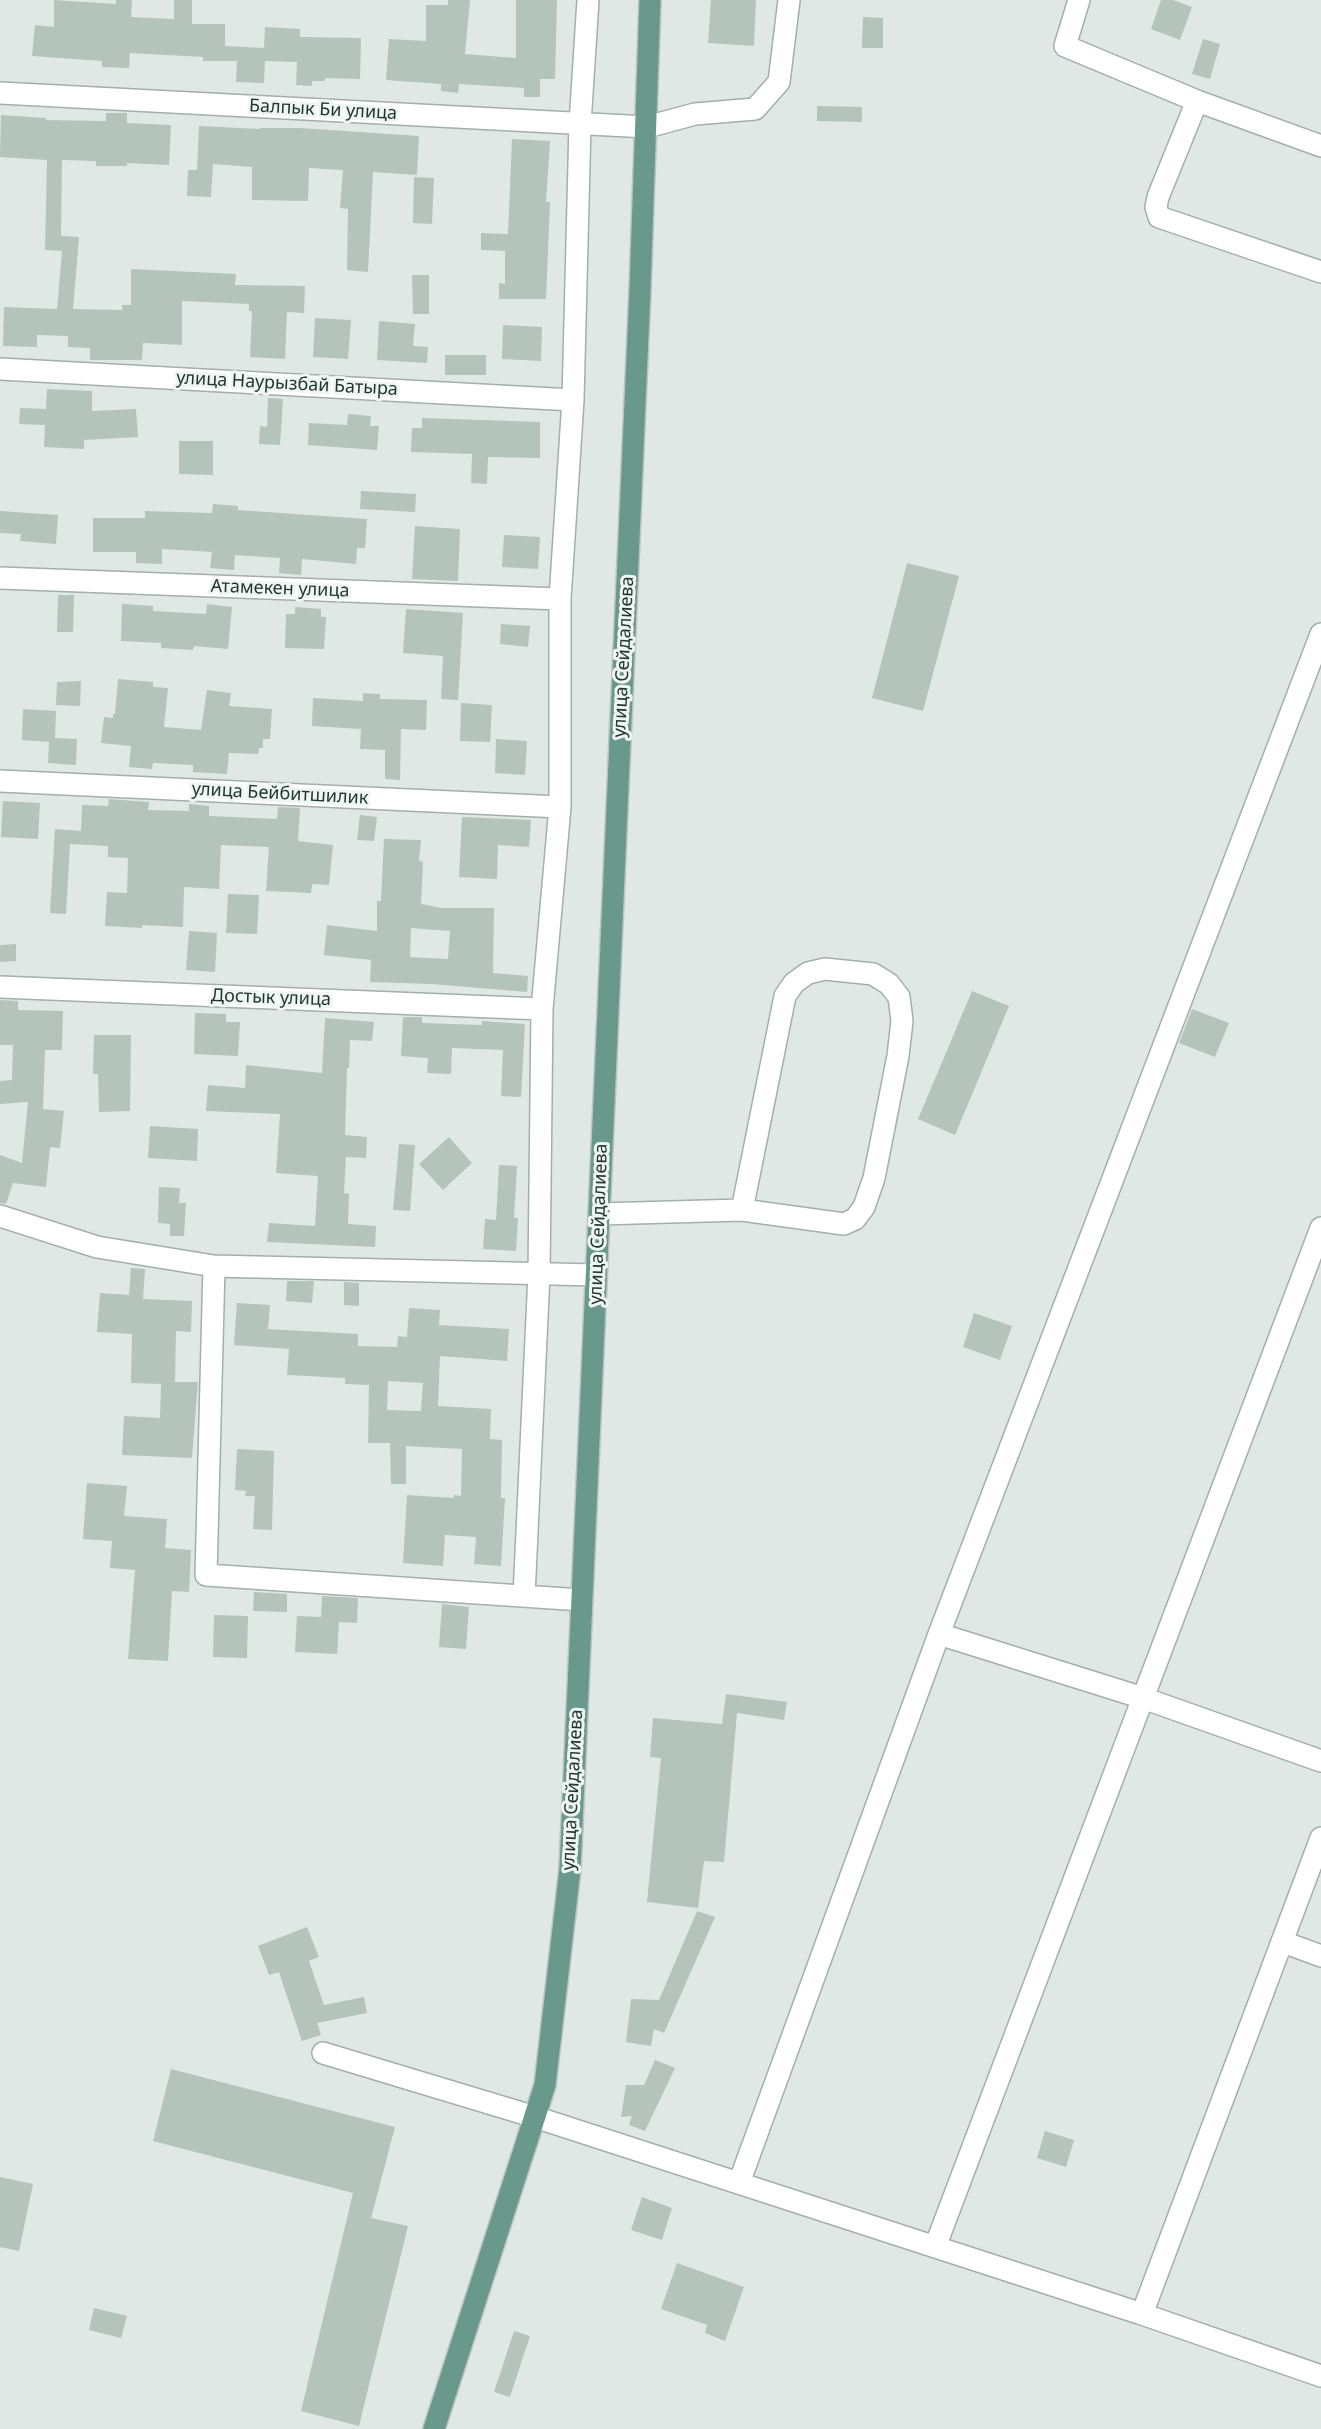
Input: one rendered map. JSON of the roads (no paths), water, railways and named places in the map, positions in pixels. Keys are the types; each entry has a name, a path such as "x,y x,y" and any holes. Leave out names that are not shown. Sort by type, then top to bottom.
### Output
{"main road":[{"name":"улица Сейдалиева","path":"435,2429 545,2085 570,1869 647,127 650,0"}],"street":[{"path":"524,1596 539,1274 542,1009 560,807 560,599 573,400 580,124 588,0"},
{"name":"Балпык Би улица","path":"0,93 647,127 695,114 755,109 779,82 789,0"},
{"path":"1079,0 1065,46 1197,101 1321,146"},
{"path":"1197,101 1158,197 1156,207 1159,217 1321,272"},
{"name":"улица Наурызбай Батыра","path":"0,369 573,400"},
{"name":"Атамекен улица","path":"0,578 560,599"},
{"path":"739,2183 939,1634 1321,634"},
{"name":"улица Бейбитшилик","path":"0,781 560,807"},
{"path":"599,1214 742,1210 844,1224 855,1219 864,1207 874,1178 898,1056 902,1020 899,997 889,984 873,974 825,969 808,973 794,983 785,996 742,1210"},
{"name":"Достык улица","path":"0,987 542,1009"},
{"path":"0,1216 97,1247 214,1266 596,1275"},
{"path":"935,2247 1321,1228"},
{"path":"214,1266 206,1575 582,1600"},
{"path":"939,1634 1143,1698 1321,1761"},
{"path":"1142,2314 1321,1838"},
{"path":"1283,1942 1321,1956"},
{"path":"323,2053 535,2117 739,2183 1142,2314 1321,2376"}]}
